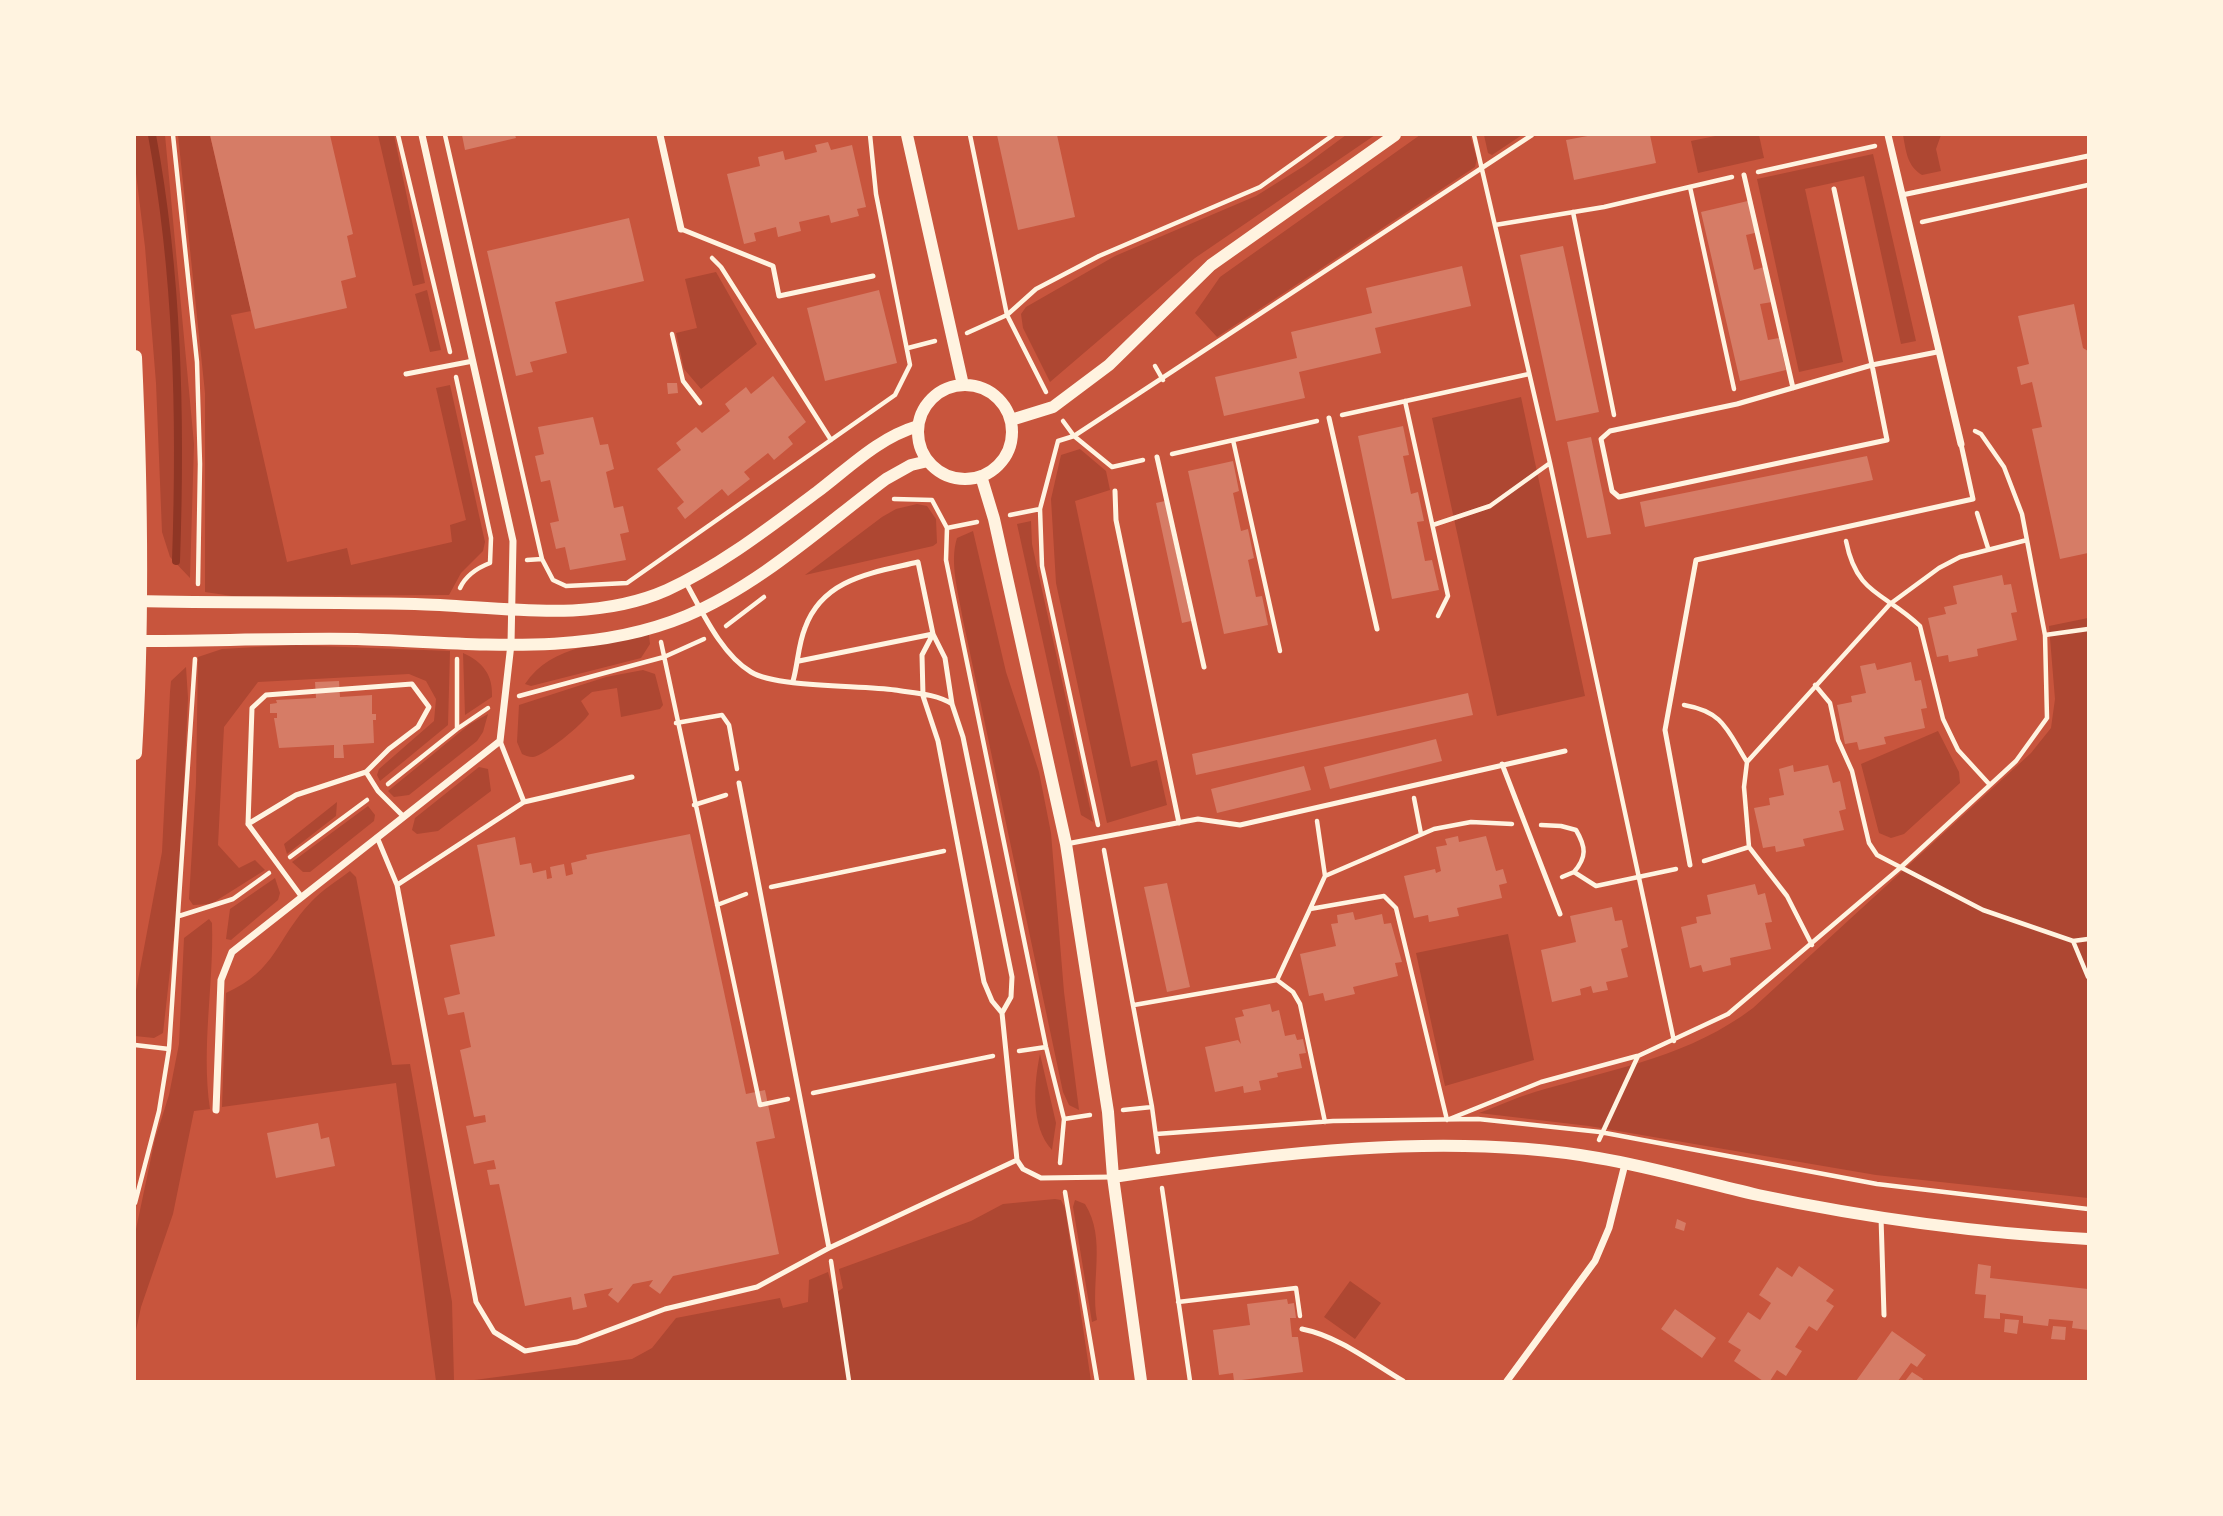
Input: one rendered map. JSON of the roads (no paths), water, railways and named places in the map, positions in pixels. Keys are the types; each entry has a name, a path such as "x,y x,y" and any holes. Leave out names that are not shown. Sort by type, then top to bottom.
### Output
{"main road":[{"path":"135,357 141,494 135,753"}],"street":[{"path":"216,1110 221,980 232,952 500,741 511,643 513,561 507,510 422,135"},
{"path":"660,135 681,229"},
{"path":"907,135 963,385"},
{"path":"1011,420 1053,407 1072,393 1109,365 1211,265 1395,135"},
{"path":"1889,139 1937,352 1961,444"},
{"path":"963,385 979,387 993,394 1005,405 1011,420 1012,438 1007,454 996,468 981,476 962,479 943,473 928,461 919,443 918,426 923,410 933,397 947,388 963,385"},
{"path":"138,601 592,610 663,592 685,581 816,492 870,449 891,436 918,426"},
{"path":"137,641 297,638 556,645 657,626 737,591 886,479 911,465 928,461"},
{"path":"981,476 994,519 1066,844 1108,1112 1113,1177 1141,1381"},
{"path":"1113,1177 1304,1153 1443,1147 1510,1149 1597,1158 1759,1195 1881,1217 1954,1228 2088,1239"},
{"path":"1507,1381 1595,1261 1609,1228 1625,1164"}],"lane":[{"path":"1902,195 2088,156"},
{"path":"1744,175 1793,388"},
{"path":"1834,189 1872,365 1888,440 1619,497 1612,491 1601,439 1617,430 1737,404 1872,365 1937,352"},
{"path":"681,229 772,266 779,296 873,276"},
{"path":"407,374 473,361"},
{"path":"1329,418 1377,629"},
{"path":"1690,865 1665,730 1696,559 1973,499 1961,444"},
{"path":"1157,457 1204,667"},
{"path":"1115,491 1116,520 1178,823"},
{"path":"793,681 805,627 827,594 852,578 918,562 933,634 945,658 952,704 963,737 1012,977 1011,997 1002,1013"},
{"path":"685,581 716,634 752,673 793,681 888,689 943,698 952,704"},
{"path":"799,661 933,634"},
{"path":"933,634 922,655 923,696 938,741 984,982 992,1001 1002,1013 1017,1160 1032,1176 1113,1177"},
{"path":"248,824 296,794 366,772 389,749 418,727 429,707 412,684 266,695 252,708 248,824 301,896"},
{"path":"500,741 524,802"},
{"path":"1066,844 1198,819 1240,825 1565,751"},
{"path":"1502,764 1560,914"},
{"path":"366,772 378,791 403,816"},
{"path":"397,885 524,802 632,777"},
{"path":"739,783 829,1248"},
{"path":"377,836 397,885 476,1302 494,1332 525,1351 578,1342 665,1309 757,1287 829,1248 1017,1160"},
{"path":"1881,1217 1884,1315"},
{"path":"1301,1329 1316,1332 1348,1348 1403,1381"}],"waterway":[{"path":"152,135 161,188 176,347 176,561"}]}
